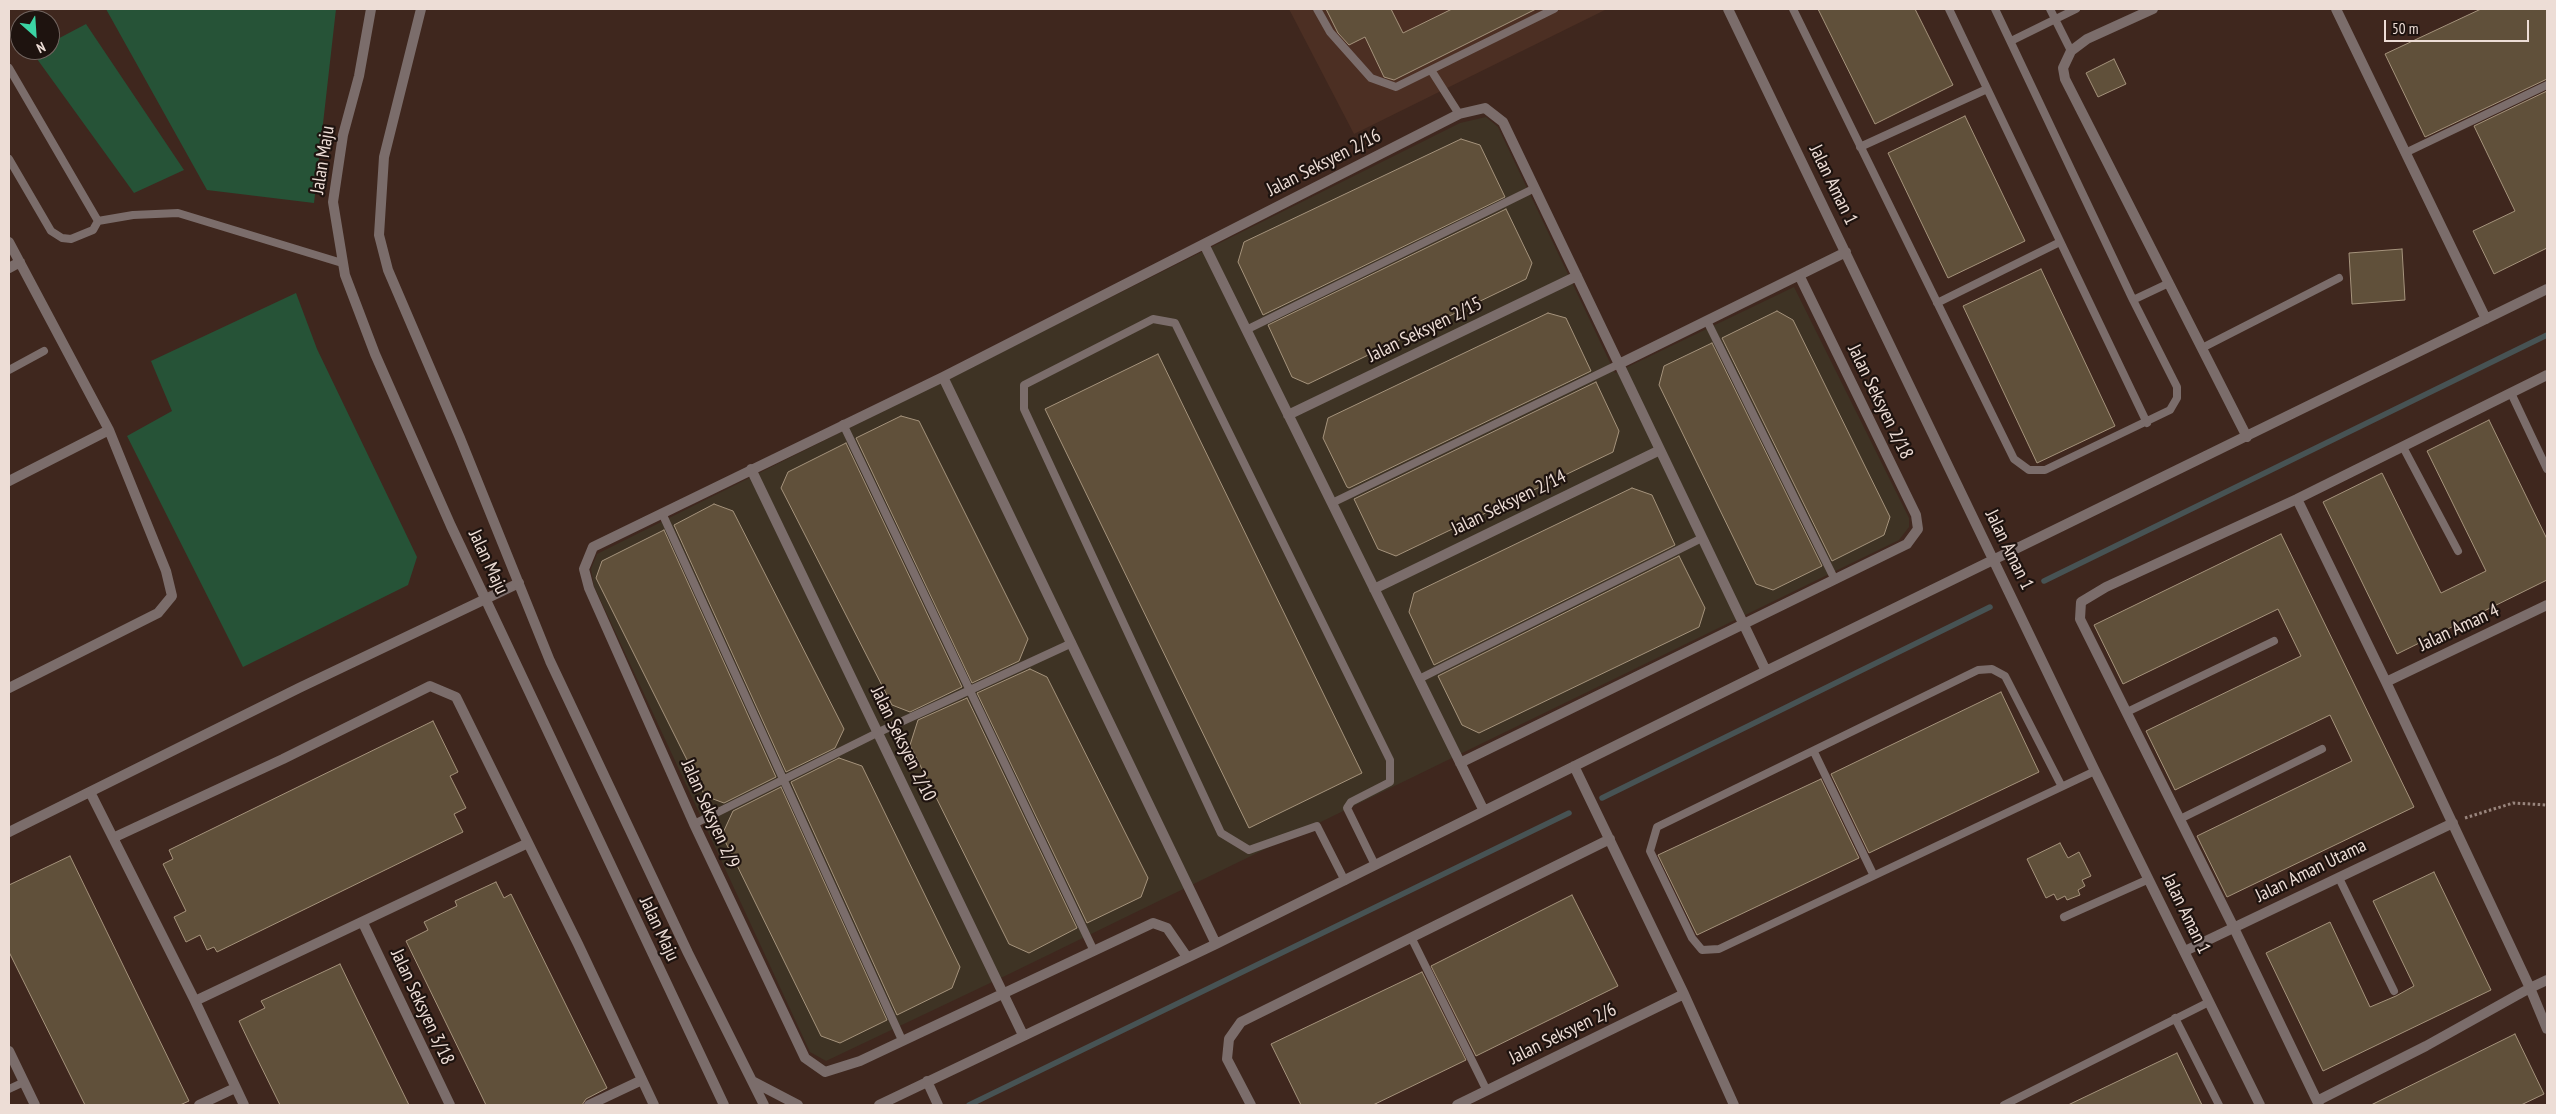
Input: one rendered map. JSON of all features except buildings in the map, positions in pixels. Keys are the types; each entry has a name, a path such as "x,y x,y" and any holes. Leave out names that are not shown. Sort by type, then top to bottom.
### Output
{"street":[{"name":"Jalan Maju","path":"371,9 359,76 343,135 333,202 342,263 375,354 636,922 724,1105"},
{"name":"Jalan Maju","path":"422,9 384,157 379,235 388,270 554,669 680,935 764,1105"},
{"name":"Jalan Aman 1","path":"1728,9 2095,771 2260,1105"},
{"path":"2153,9 2087,39 2071,51 2063,68 2065,79 2247,437"},
{"path":"2336,9 2486,319"},
{"name":"Jalan Seksyen 2/16","path":"587,558 593,547 943,377 1459,114 1485,108 1503,122 1535,188"},
{"path":"1535,188 1766,671"},
{"path":"9,242 109,430 166,571 172,596 158,613 9,688"},
{"path":"1204,244 1484,811"},
{"path":"1619,364 1846,252"},
{"path":"9,268 20,262"},
{"name":"Jalan Seksyen 2/18","path":"1799,275 1916,515 1918,529 1907,544 1835,580"},
{"name":"Jalan Seksyen 2/15","path":"1288,415 1577,276"},
{"path":"879,1105 1216,944 1766,671 2547,289"},
{"path":"2547,375 2297,499 2114,583 2081,602 2080,618 2234,928 2318,1103 2547,980"},
{"path":"943,377 1216,944"},
{"path":"9,481 109,430"},
{"name":"Jalan Seksyen 2/14","path":"1374,589 1660,450"},
{"name":"Jalan Seksyen 2/10","path":"751,469 880,732 1023,1035"},
{"path":"2297,499 2453,823 2547,1028"},
{"name":"Jalan Seksyen 2/9","path":"587,558 584,569 589,588 694,824 805,1058 826,1072 860,1061 902,1040"},
{"path":"1460,763 1835,580"},
{"path":"9,832 298,688 519,583"},
{"name":"Jalan Aman 4","path":"2386,682 2547,605"},
{"path":"114,837 283,759 430,686 456,697 654,1105"},
{"path":"1574,766 1684,994 1734,1105"},
{"path":"90,792 114,837 244,1105"},
{"name":"Jalan Aman Utama","path":"2185,951 2453,823"},
{"path":"1252,1105 1227,1059 1228,1039 1241,1022 1412,939 1610,839"},
{"path":"195,1002 363,923 528,842"},
{"name":"Jalan Seksyen 3/18","path":"363,923 450,1105"},
{"path":"902,1040 1093,949 1153,923 1167,928 1187,957"},
{"name":"Jalan Seksyen 2/6","path":"1457,1105 1684,994"},
{"path":"9,1051 35,1105"},
{"path":"589,1105 642,1080"},
{"path":"752,1081 798,1105"},
{"path":"927,1081 938,1105"},
{"path":"199,1105 235,1088"}],"lane":[{"path":"1317,9 1330,32 1372,78 1396,87 1554,9"},
{"path":"1793,9 2014,459 2029,470 2045,470 2147,423 2170,410 2177,398 2177,387 2133,300 1995,9"},
{"path":"1948,9 2147,423"},
{"path":"2050,9 2071,51"},
{"path":"2010,41 2076,9"},
{"path":"9,68 98,221"},
{"path":"1431,70 1459,114"},
{"path":"2405,153 2547,85"},
{"path":"1860,146 1987,89"},
{"path":"9,159 51,231 62,238 71,239 93,230 98,221"},
{"path":"1246,330 1535,188"},
{"path":"98,221 133,215 178,213 342,263"},
{"path":"1938,304 2060,242"},
{"path":"2202,348 2339,278"},
{"path":"2133,300 2169,283"},
{"path":"1345,880 1317,826 1249,850 1221,833 1024,409 1024,385 1153,319 1175,323 1390,760 1390,782 1350,802 1347,808 1375,865"},
{"path":"1707,321 1835,580"},
{"path":"9,370 44,351"},
{"path":"1332,503 1619,364"},
{"path":"2511,393 2547,469"},
{"path":"843,424 968,690 1093,949"},
{"path":"2403,447 2458,551"},
{"path":"662,513 902,1040"},
{"path":"1419,679 1702,538"},
{"path":"2127,712 2274,641"},
{"path":"694,824 880,732 1072,643"},
{"path":"2061,785 2005,676 1992,669 1978,670 1814,752 1657,827 1650,851 1692,938 1702,950 1719,949 2061,785 2095,771"},
{"path":"2180,819 2322,749"},
{"path":"1814,752 1873,874"},
{"path":"2339,878 2394,991"},
{"path":"2064,917 2149,879"},
{"path":"1412,939 1487,1091"},
{"path":"2004,1105 2209,1002"},
{"path":"2175,1018 2219,1105"},
{"path":"9,1089 24,1082"}],"path":[{"path":"2453,823 2513,803 2547,805"}],"shaded area":[{"path":"1289,9 1607,9 1354,134"},
{"path":"1486,117 1498,127 1615,373 1794,287 1909,518 1909,527 1899,540 1007,975 826,1061 810,1052 594,586 591,569 597,554 1460,123"}],"green space":[{"path":"106,9 336,9 314,203 207,190"},
{"path":"86,24 184,170 134,193 38,60 60,60 60,38"},
{"path":"296,293 317,349 417,557 408,585 243,667 127,436 172,411 151,361"}],"waterway":[{"path":"2044,581 2547,335"},
{"path":"1602,798 1990,607"},
{"path":"969,1105 1569,813"}]}
